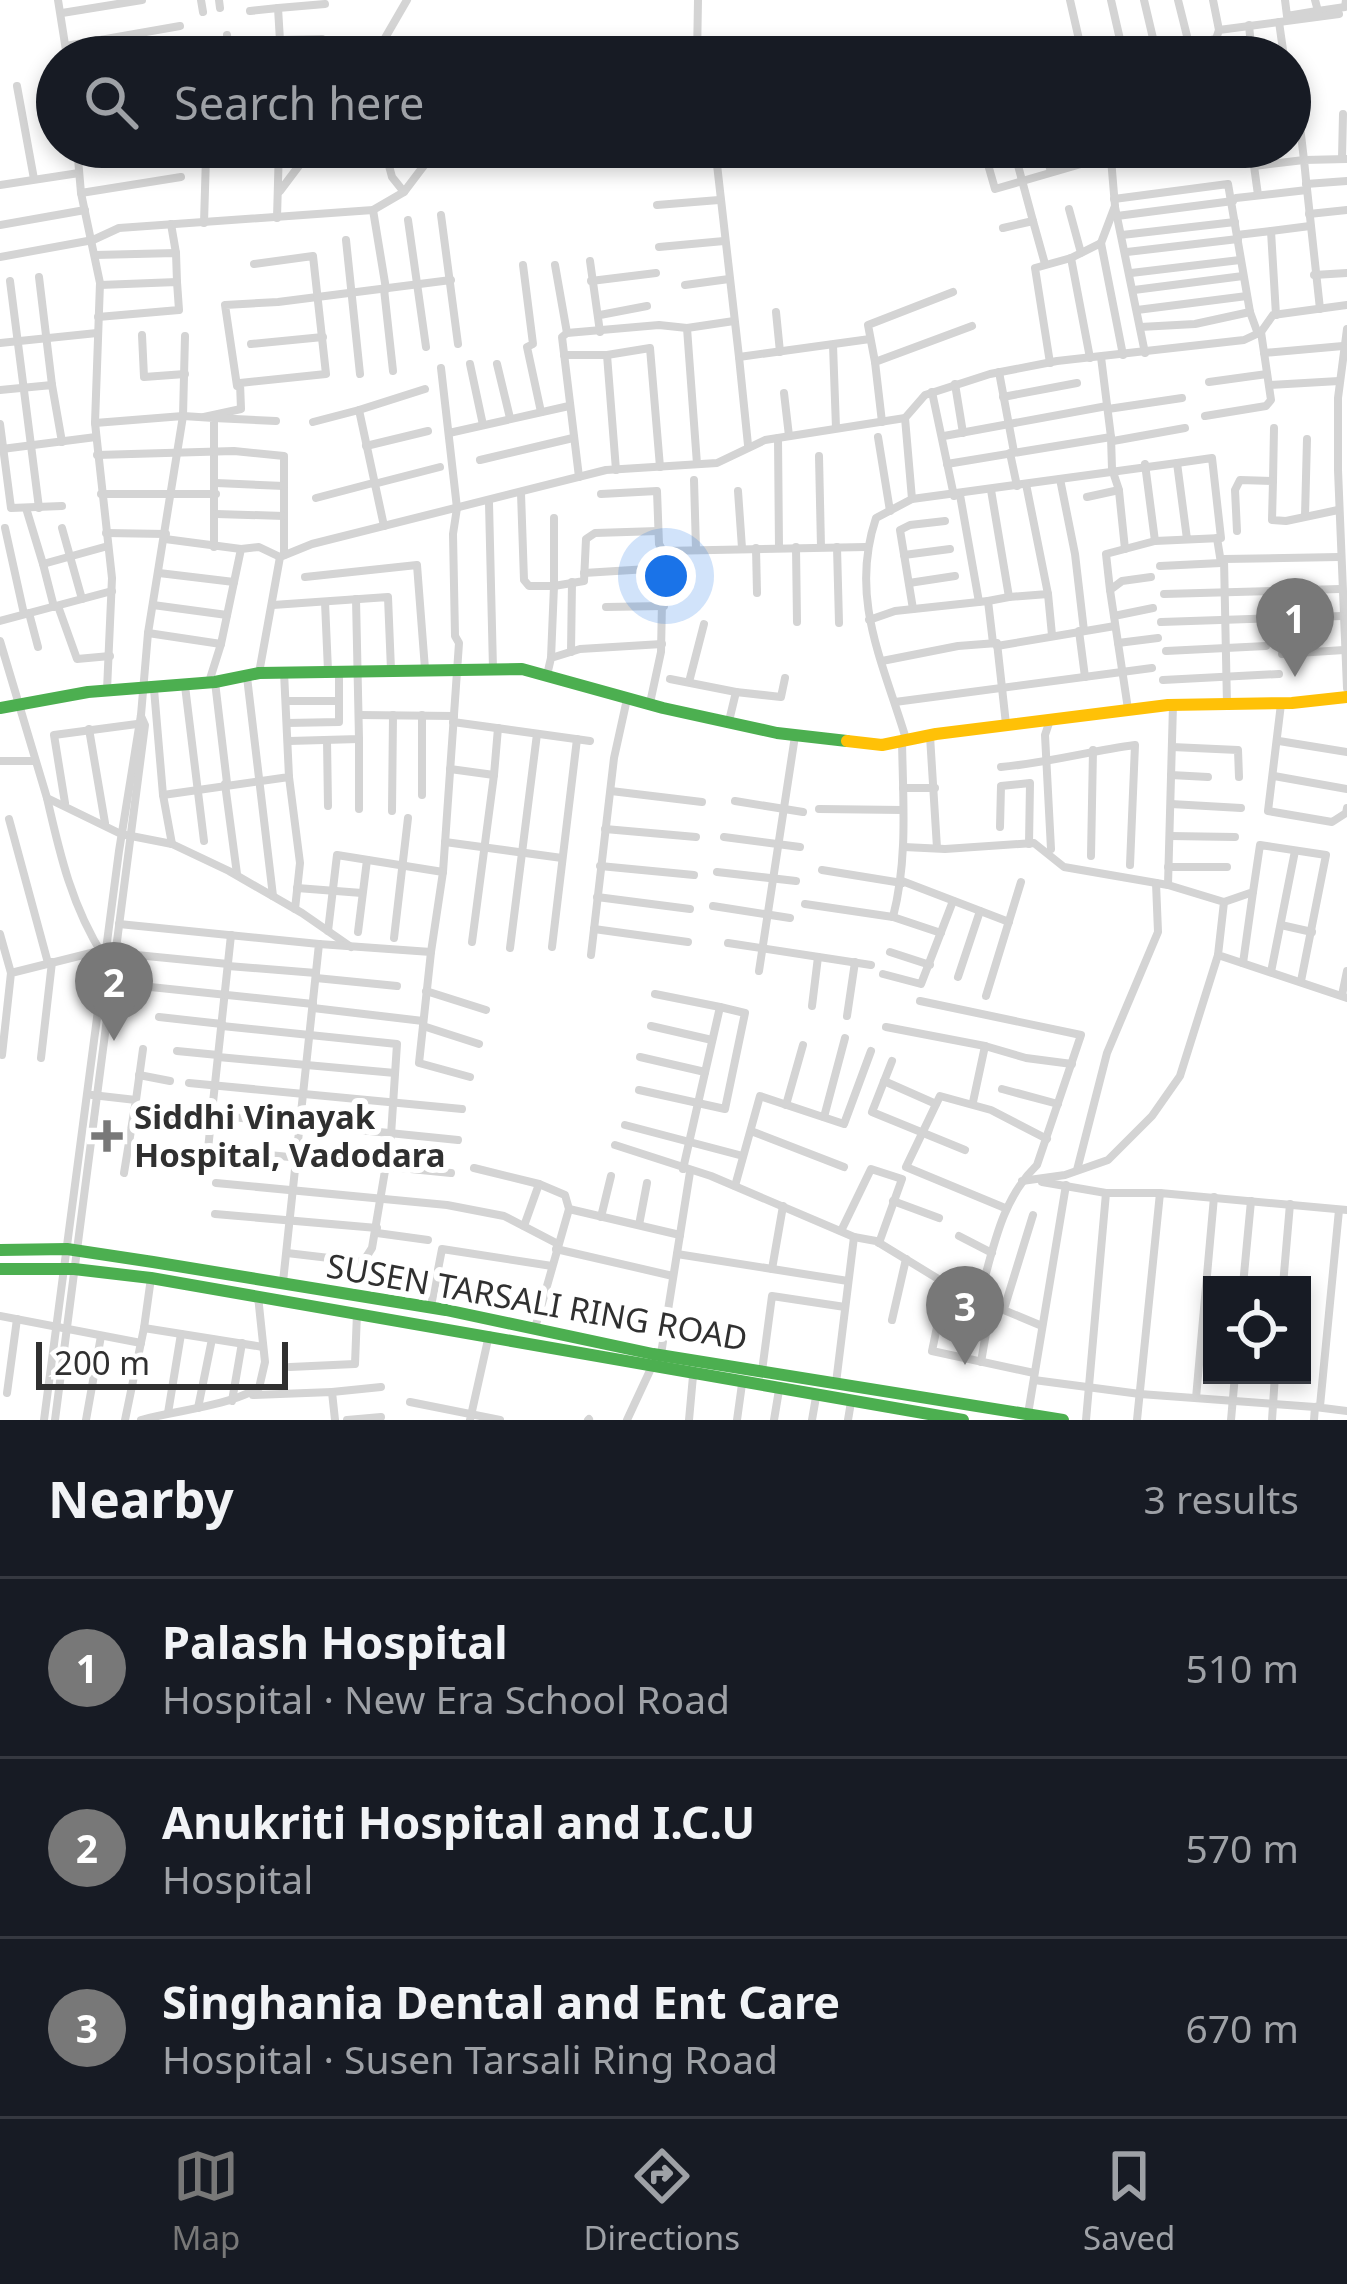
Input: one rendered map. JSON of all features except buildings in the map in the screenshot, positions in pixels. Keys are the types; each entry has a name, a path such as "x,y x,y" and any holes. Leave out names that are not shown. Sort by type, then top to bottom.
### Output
{"main road":[{"path":"0,708 107,690 284,671 522,669 729,723 882,745 1173,705 1281,704 1347,693"},
{"name":"SUSEN TARSALI RING ROAD","path":"0,1250 72,1250 431,1308 656,1360 693,1376 907,1415 963,1420"},
{"name":"SUSEN TARSALI RING ROAD","path":"0,1269 69,1269 151,1278 489,1335 761,1371 1064,1420"}],"street":[{"path":"58,0 65,36"},
{"path":"62,13 142,0"},
{"path":"201,0 203,12"},
{"path":"386,36 407,0"},
{"path":"698,0 698,36"},
{"path":"1070,0 1078,36"},
{"path":"1111,0 1121,36"},
{"path":"1144,0 1152,36"},
{"path":"1178,0 1187,36"},
{"path":"1213,0 1217,36"},
{"path":"1286,0 1288,16 1316,5 1345,7 1346,0"},
{"path":"250,11 275,5 325,4"},
{"path":"275,5 279,36"},
{"path":"1219,30 1340,14"},
{"path":"1279,22 1281,36"},
{"path":"1249,25 1250,36"},
{"path":"135,36 180,26"},
{"path":"16,86 34,178"},
{"path":"1311,160 1344,159 1343,115"},
{"path":"79,168 100,285 95,423 112,591 107,690"},
{"path":"204,223 206,168"},
{"path":"277,218 279,168"},
{"path":"279,192 298,168"},
{"path":"390,168 404,192"},
{"path":"0,257 93,240 119,228 373,210 404,192 422,168"},
{"path":"716,168 748,445"},
{"path":"989,168 995,189 1065,168"},
{"path":"1018,168 1045,264"},
{"path":"1050,168 1051,172"},
{"path":"1113,168 1116,207 1145,353"},
{"path":"1254,168 1258,196"},
{"path":"1305,168 1320,309"},
{"path":"0,185 79,172"},
{"path":"81,193 181,177"},
{"path":"1116,207 1234,200 1347,181"},
{"path":"1116,207 1225,182 1234,200 1246,296 1260,333 1271,400 1266,406 1204,416"},
{"path":"657,205 718,200"},
{"path":"1116,207 1101,243 1123,355"},
{"path":"1069,209 1081,253"},
{"path":"0,225 86,210"},
{"path":"373,210 393,370"},
{"path":"1309,214 1347,210"},
{"path":"442,215 458,344"},
{"path":"408,220 426,347"},
{"path":"1003,228 1033,221"},
{"path":"1122,235 1235,222"},
{"path":"98,317 179,310 171,224"},
{"path":"1127,252 1310,226"},
{"path":"1271,231 1276,315"},
{"path":"346,240 361,374"},
{"path":"659,247 724,242"},
{"path":"1050,363 1034,268 1101,243"},
{"path":"95,255 176,253"},
{"path":"238,387 240,383 326,374 313,256 254,264"},
{"path":"1071,258 1107,407 1125,549"},
{"path":"1131,273 1240,260"},
{"path":"590,261 600,332"},
{"path":"523,265 533,344 527,347 541,412"},
{"path":"555,265 567,333"},
{"path":"591,281 656,273"},
{"path":"1314,275 1347,273"},
{"path":"39,277 62,442"},
{"path":"1134,290 1243,277"},
{"path":"685,285 729,279"},
{"path":"209,417 241,409 225,305 451,280"},
{"path":"10,281 39,508"},
{"path":"100,285 177,282"},
{"path":"882,422 868,325 953,292"},
{"path":"1137,310 1246,296"},
{"path":"912,499 905,418 932,392 1050,363 1244,340 1260,333 1276,315 1347,304"},
{"path":"600,315 647,306"},
{"path":"776,312 781,352"},
{"path":"1140,327 1195,324 1250,312"},
{"path":"579,477 562,337 734,321"},
{"path":"874,362 972,326"},
{"path":"687,328 697,464"},
{"path":"1347,329 1338,510 1347,693"},
{"path":"0,343 97,333"},
{"path":"142,335 144,377 185,374"},
{"path":"172,844 149,689 148,633 183,416 185,336"},
{"path":"251,344 323,338"},
{"path":"739,357 870,338"},
{"path":"1264,353 1345,344"},
{"path":"833,345 836,428"},
{"path":"564,355 650,348 660,466"},
{"path":"607,355 616,470"},
{"path":"470,364 483,425"},
{"path":"497,364 510,418"},
{"path":"441,368 457,508 453,534 455,636 459,643 445,842 419,1063 470,1078"},
{"path":"999,372 1012,453 1048,594 1052,635"},
{"path":"1209,382 1342,378"},
{"path":"1003,397 1077,383"},
{"path":"955,384 963,433"},
{"path":"0,390 52,385"},
{"path":"313,422 425,389"},
{"path":"932,392 995,645 1006,725"},
{"path":"779,548 784,394"},
{"path":"944,436 1182,398"},
{"path":"448,434 569,406"},
{"path":"359,410 384,526"},
{"path":"95,423 183,416 276,421"},
{"path":"209,417 215,452 214,547"},
{"path":"106,533 165,537 214,547 259,547 282,556 312,544 579,477 717,463 740,454 748,445 905,418"},
{"path":"0,424 11,508 62,506"},
{"path":"947,464 1185,428"},
{"path":"1274,428 1273,520 1338,510"},
{"path":"366,446 428,431"},
{"path":"2,449 96,437"},
{"path":"878,437 890,511"},
{"path":"480,460 573,438"},
{"path":"1305,516 1307,439"},
{"path":"98,455 215,452 284,456 282,556 253,675 258,780 273,896"},
{"path":"819,457 820,547"},
{"path":"893,917 902,882 904,741 863,588 866,547 876,518 912,499 1212,458 1222,534 1155,541 1106,554 1129,710"},
{"path":"1177,463 1187,539"},
{"path":"1145,464 1155,541"},
{"path":"316,498 440,467"},
{"path":"1060,478 1085,677"},
{"path":"694,480 696,549"},
{"path":"1238,531 1236,484 1240,480 1274,481"},
{"path":"215,483 284,486"},
{"path":"991,490 1009,596"},
{"path":"1087,497 1119,490"},
{"path":"601,494 657,491 664,606 650,705"},
{"path":"738,491 742,548"},
{"path":"521,493 525,583 532,587 584,581 584,547 589,536 658,531"},
{"path":"100,494 216,494"},
{"path":"489,502 494,669"},
{"path":"26,507 77,659 110,656"},
{"path":"216,514 284,516"},
{"path":"547,675 554,518"},
{"path":"913,609 900,530 945,521"},
{"path":"5,528 38,647"},
{"path":"62,528 82,599"},
{"path":"1217,538 1227,705"},
{"path":"43,564 107,546"},
{"path":"796,547 797,622"},
{"path":"837,547 839,623"},
{"path":"663,551 866,547"},
{"path":"756,548 757,593"},
{"path":"237,876 212,682 241,549"},
{"path":"904,555 950,549"},
{"path":"1160,566 1221,563 1224,559 1339,557"},
{"path":"304,577 417,565 424,669"},
{"path":"584,573 664,568"},
{"path":"159,573 234,582"},
{"path":"909,583 955,576"},
{"path":"1110,590 1122,581 1151,577"},
{"path":"572,582 572,652"},
{"path":"1164,594 1340,589"},
{"path":"0,621 112,591"},
{"path":"869,620 913,609 1048,594"},
{"path":"273,605 388,597 391,670"},
{"path":"356,599 359,809"},
{"path":"287,723 339,722 325,602"},
{"path":"153,605 227,615"},
{"path":"606,607 664,606"},
{"path":"882,661 1081,631 1153,608"},
{"path":"1161,622 1342,616"},
{"path":"689,682 704,624"},
{"path":"148,633 221,644"},
{"path":"1118,643 1158,638"},
{"path":"0,640 70,893 106,959 112,983 90,1095"},
{"path":"551,658 662,644"},
{"path":"1166,651 1266,646"},
{"path":"1282,654 1344,650"},
{"path":"895,702 1152,668"},
{"path":"284,671 289,778 300,863 295,909"},
{"path":"1162,680 1279,674"},
{"path":"670,679 782,697 785,678"},
{"path":"184,684 204,842"},
{"path":"44,1420 72,1250 106,959 149,689"},
{"path":"729,723 736,692"},
{"path":"591,955 599,866 627,699"},
{"path":"286,701 339,701"},
{"path":"1281,704 1268,811 1332,822 1347,808"},
{"path":"1168,885 1173,705"},
{"path":"359,715 422,715 590,741"},
{"path":"392,811 393,715"},
{"path":"422,715 422,795"},
{"path":"1050,720 1045,735 1051,849"},
{"path":"65,805 54,735 141,722"},
{"path":"472,942 498,728"},
{"path":"89,729 105,825"},
{"path":"510,948 537,734"},
{"path":"930,735 937,848"},
{"path":"759,971 795,736"},
{"path":"289,741 359,739"},
{"path":"327,740 328,806"},
{"path":"552,947 577,740"},
{"path":"1279,741 1347,752"},
{"path":"1001,767 1049,763 1093,750 1135,745 1130,865"},
{"path":"1172,747 1238,750 1239,777"},
{"path":"1091,856 1093,750"},
{"path":"0,761 34,761"},
{"path":"450,769 494,775"},
{"path":"1171,775 1208,777"},
{"path":"1274,776 1347,789"},
{"path":"163,795 289,778"},
{"path":"1000,827 1001,786 1030,783 1029,844"},
{"path":"903,788 935,788"},
{"path":"610,791 702,802"},
{"path":"47,798 125,836 172,844 273,896 351,947"},
{"path":"735,801 803,812"},
{"path":"1171,804 1240,808"},
{"path":"819,809 904,810"},
{"path":"394,938 408,818"},
{"path":"9,819 50,963 41,1058"},
{"path":"605,829 696,837"},
{"path":"116,953 125,836"},
{"path":"724,836 800,848"},
{"path":"1169,836 1235,837"},
{"path":"445,842 562,858"},
{"path":"904,847 1029,844 1064,867 1168,885 1224,902 1253,892"},
{"path":"1243,963 1260,844 1326,855 1301,981"},
{"path":"1271,972 1295,851"},
{"path":"328,931 337,855 442,872"},
{"path":"358,932 367,860"},
{"path":"599,866 694,875"},
{"path":"1168,867 1227,868"},
{"path":"822,870 902,882 1009,922"},
{"path":"717,872 796,881"},
{"path":"986,996 1021,883"},
{"path":"1077,1171 1107,1053 1160,927 1156,883"},
{"path":"297,888 362,893"},
{"path":"596,897 690,909"},
{"path":"883,974 921,984 953,901"},
{"path":"1021,1181 1108,1160 1152,1116 1180,1076 1218,955 1224,902"},
{"path":"805,904 893,917 941,934"},
{"path":"712,906 790,918"},
{"path":"958,977 980,911"},
{"path":"119,924 431,952"},
{"path":"1281,926 1312,932"},
{"path":"594,929 688,942"},
{"path":"0,934 11,973 2,1055"},
{"path":"231,935 208,1149 451,1172"},
{"path":"283,1283 319,944"},
{"path":"728,944 871,965"},
{"path":"890,952 930,965"},
{"path":"11,973 50,963 106,959 116,953 397,986"},
{"path":"1218,955 1344,997 1347,971"},
{"path":"812,1006 818,957"},
{"path":"847,1016 855,962"},
{"path":"112,983 423,1023 478,1044"},
{"path":"426,991 486,1010"},
{"path":"639,1090 725,1109 738,1056 745,1013 655,994"},
{"path":"920,1001 1082,1035 1037,1165 1005,1208 979,1299"},
{"path":"627,1420 656,1360 680,1235 689,1142 720,1006"},
{"path":"159,1017 397,1044 387,1166 377,1230 363,1262 286,1253"},
{"path":"650,1026 712,1040"},
{"path":"886,1027 1072,1064"},
{"path":"824,1117 845,1038"},
{"path":"786,1105 803,1045"},
{"path":"974,1102 985,1046"},
{"path":"124,1173 142,1049"},
{"path":"177,1051 395,1073"},
{"path":"735,1186 760,1096 844,1124 871,1051"},
{"path":"640,1057 705,1072"},
{"path":"892,1060 872,1112 965,1150"},
{"path":"139,1075 170,1081"},
{"path":"884,1081 936,1104"},
{"path":"189,1083 462,1109"},
{"path":"1002,1089 1059,1104"},
{"path":"90,1095 173,1118"},
{"path":"879,1243 906,1167 940,1096 974,1102 1047,1139"},
{"path":"192,1114 458,1140"},
{"path":"625,1126 743,1156"},
{"path":"750,1131 844,1168"},
{"path":"129,1144 184,1153"},
{"path":"615,1145 879,1243 946,1284 1042,1326"},
{"path":"906,1167 1005,1208"},
{"path":"474,1168 565,1196 569,1209 535,1329"},
{"path":"841,1231 871,1169 902,1179"},
{"path":"602,1217 611,1176"},
{"path":"1021,1181 1106,1193 1160,1193 1343,1210 1320,1406 1315,1408"},
{"path":"216,1183 382,1197 504,1216 557,1246 673,1276"},
{"path":"524,1226 538,1184"},
{"path":"639,1226 647,1184"},
{"path":"1028,1414 1066,1185"},
{"path":"1086,1420 1106,1193"},
{"path":"1137,1420 1160,1193"},
{"path":"1196,1398 1214,1198"},
{"path":"893,1201 939,1218"},
{"path":"1244,1276 1251,1201"},
{"path":"1284,1276 1291,1204"},
{"path":"772,1269 783,1206"},
{"path":"569,1209 680,1235"},
{"path":"215,1214 291,1219 428,1240"},
{"path":"1004,1309 1034,1215"},
{"path":"959,1236 992,1253"},
{"path":"836,1383 854,1237"},
{"path":"431,1308 442,1249 552,1266"},
{"path":"677,1254 848,1281"},
{"path":"892,1319 906,1259"},
{"path":"55,1420 67,1330 69,1269"},
{"path":"125,1420 151,1278"},
{"path":"946,1284 932,1351 1034,1376 1140,1394 1347,1411"},
{"path":"141,1420 230,1404 259,1388 266,1362 258,1295"},
{"path":"761,1371 772,1296 845,1307"},
{"path":"981,1362 991,1304"},
{"path":"290,1367 356,1364 357,1311"},
{"path":"0,1316 141,1343"},
{"path":"8,1393 17,1318"},
{"path":"144,1328 263,1347"},
{"path":"168,1413 181,1334"},
{"path":"471,1417 489,1335"},
{"path":"86,1420 101,1336"},
{"path":"198,1408 212,1339"},
{"path":"228,1420 242,1343"},
{"path":"689,1420 693,1376"},
{"path":"737,1420 742,1384"},
{"path":"1231,1420 1233,1384"},
{"path":"1272,1420 1274,1384"},
{"path":"247,1395 381,1387"},
{"path":"774,1420 778,1390"},
{"path":"332,1392 335,1420"},
{"path":"812,1420 816,1397"},
{"path":"410,1402 500,1420"},
{"path":"848,1420 850,1402"},
{"path":"1314,1420 1315,1408"},
{"path":"347,1420 381,1417"}],"traffic: fast":[{"path":"0,708 88,692 215,682 259,673 522,669 663,708 777,733 847,741"},
{"path":"0,1250 67,1249 153,1262 446,1310 653,1354 1063,1420"},
{"path":"0,1269 74,1269 151,1278 963,1420"}],"traffic: slow":[{"path":"847,741 882,745 1168,705 1347,697"}],"place":[{"name":"Palash Hospital","path":"1295,677"},
{"name":"Anukriti Hospital and I.C.U","path":"114,1041"},
{"name":"Siddhi Vinayak Hospital, Vadodara","path":"107,1136"},
{"name":"Singhania Dental and Ent Care","path":"965,1365"}]}
